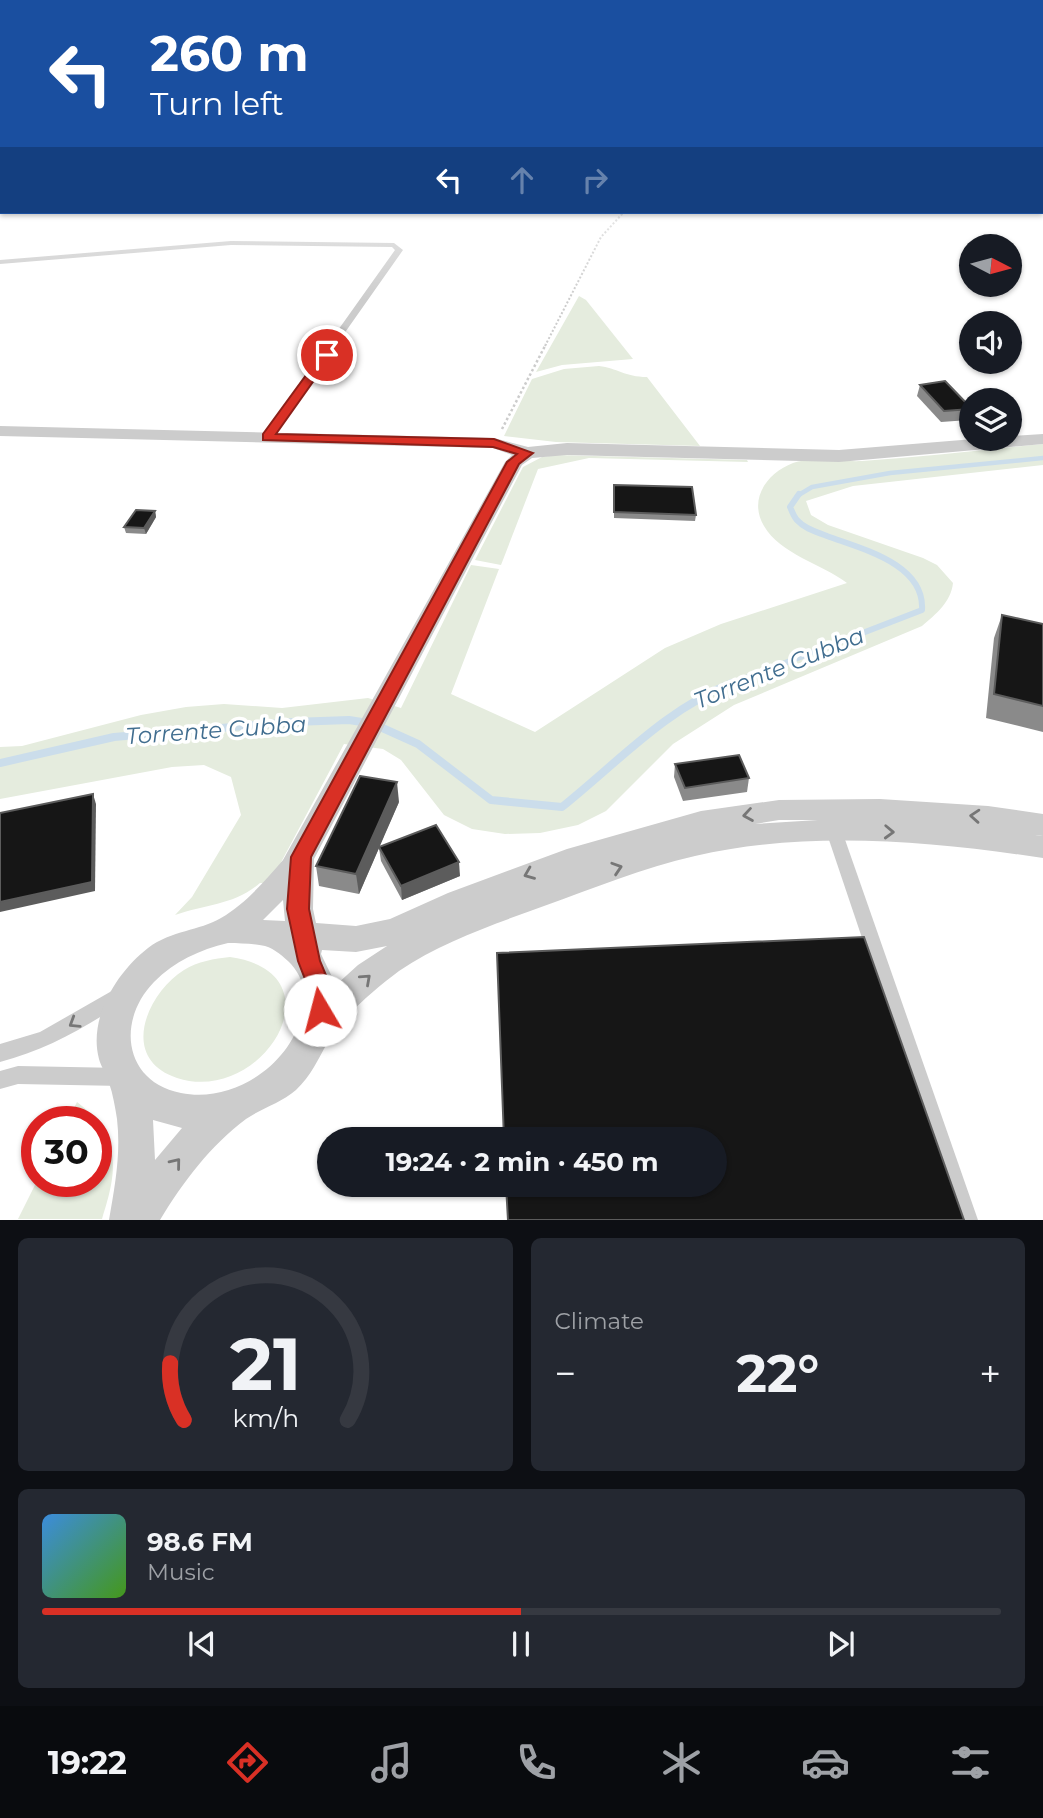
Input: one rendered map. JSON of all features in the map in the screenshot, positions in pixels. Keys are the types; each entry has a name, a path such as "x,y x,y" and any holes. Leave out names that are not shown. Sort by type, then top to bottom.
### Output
{"street":[{"path":"0,431 494,443 527,453 567,449 839,456 1043,439"},
{"path":"228,930 283,883 301,857 514,462 527,453"},
{"path":"128,1220 137,1156 136,1114 113,1048 116,1016 131,986 158,958 192,939 228,930 267,933 306,948 395,931 459,902 567,860 701,822 779,810 880,809 988,817 1043,825"},
{"path":"138,1220 162,1181 195,1141 236,1106 272,1088 301,1060 318,1028 371,974 406,950 497,910 669,852 745,836 834,831 919,833 999,839 1043,847"},
{"path":"301,857 298,897 306,948 322,992 318,1028"},
{"path":"125,1080 147,1101 174,1111 204,1113 236,1106"}],"lane":[{"path":"0,262 231,243 394,245 399,250 267,437"},
{"path":"834,831 968,1220"},
{"path":"0,1053 20,1049 57,1034 131,986"},
{"path":"0,1080 18,1075 125,1080"}],"path":[{"path":"494,443 601,237 622,214"}],"shaded area":[{"path":"579,296 586,300 633,359 562,365 536,372"},
{"path":"599,366 633,376 647,377 700,446 556,442 504,436 532,379 564,369"},
{"path":"1043,444 1043,465 853,486 806,501 811,515 828,525 937,565 953,583 946,602 922,626 734,705 673,744 606,811 578,825 540,833 505,834 472,829 444,815 401,760 383,749 344,744 270,883 260,883 230,900 175,915 192,897 241,815 231,777 204,765 172,767 0,799 0,747 22,746 141,715 224,704 282,708 368,698 401,708 471,565 499,569 451,694 535,732 665,648 721,624 847,583 780,544 764,526 758,506 759,497 768,480 784,467 808,460 862,461 971,451 1022,451 1022,446"},
{"path":"556,455 748,462 589,458 538,469 501,565 475,560 523,467 542,457"},
{"path":"230,957 264,968 281,987 286,1010 278,1034 261,1056 237,1073 209,1081 177,1078 159,1069 148,1056 144,1042 144,1026 159,994 170,981 189,967"},
{"path":"29,1197 108,1197 102,1219 18,1219"}],"building":[{"path":"945,381 959,396 959,410 944,411 920,385"},
{"path":"614,485 692,487 696,515 614,512"},
{"path":"136,510 155,511 144,528 124,527"},
{"path":"1002,615 1043,624 1043,706 994,694"},
{"path":"739,755 749,778 685,788 675,764"},
{"path":"360,776 397,782 356,874 316,866"},
{"path":"93,794 92,882 0,902 0,813"},
{"path":"436,825 459,862 401,886 379,847"},
{"path":"864,937 964,1220 508,1220 507,1197 727,1197 727,1127 504,1127 497,953"}],"waterway":[{"name":"Torrente Cubba","path":"798,495 812,487 890,473 1043,458"},
{"name":"Torrente Cubba","path":"728,685 922,610 920,594 913,581 902,570 873,553 815,532 801,524 790,507 798,495"},
{"name":"Torrente Cubba","path":"378,726 418,744 491,800 562,807 664,722 685,707 732,683"},
{"name":"Torrente Cubba","path":"0,763 114,737 293,722 349,720 368,723"}],"route":[{"path":"320,1010 322,992 309,961 298,909 301,857 514,462 527,453 494,443 267,437 327,355"}]}
